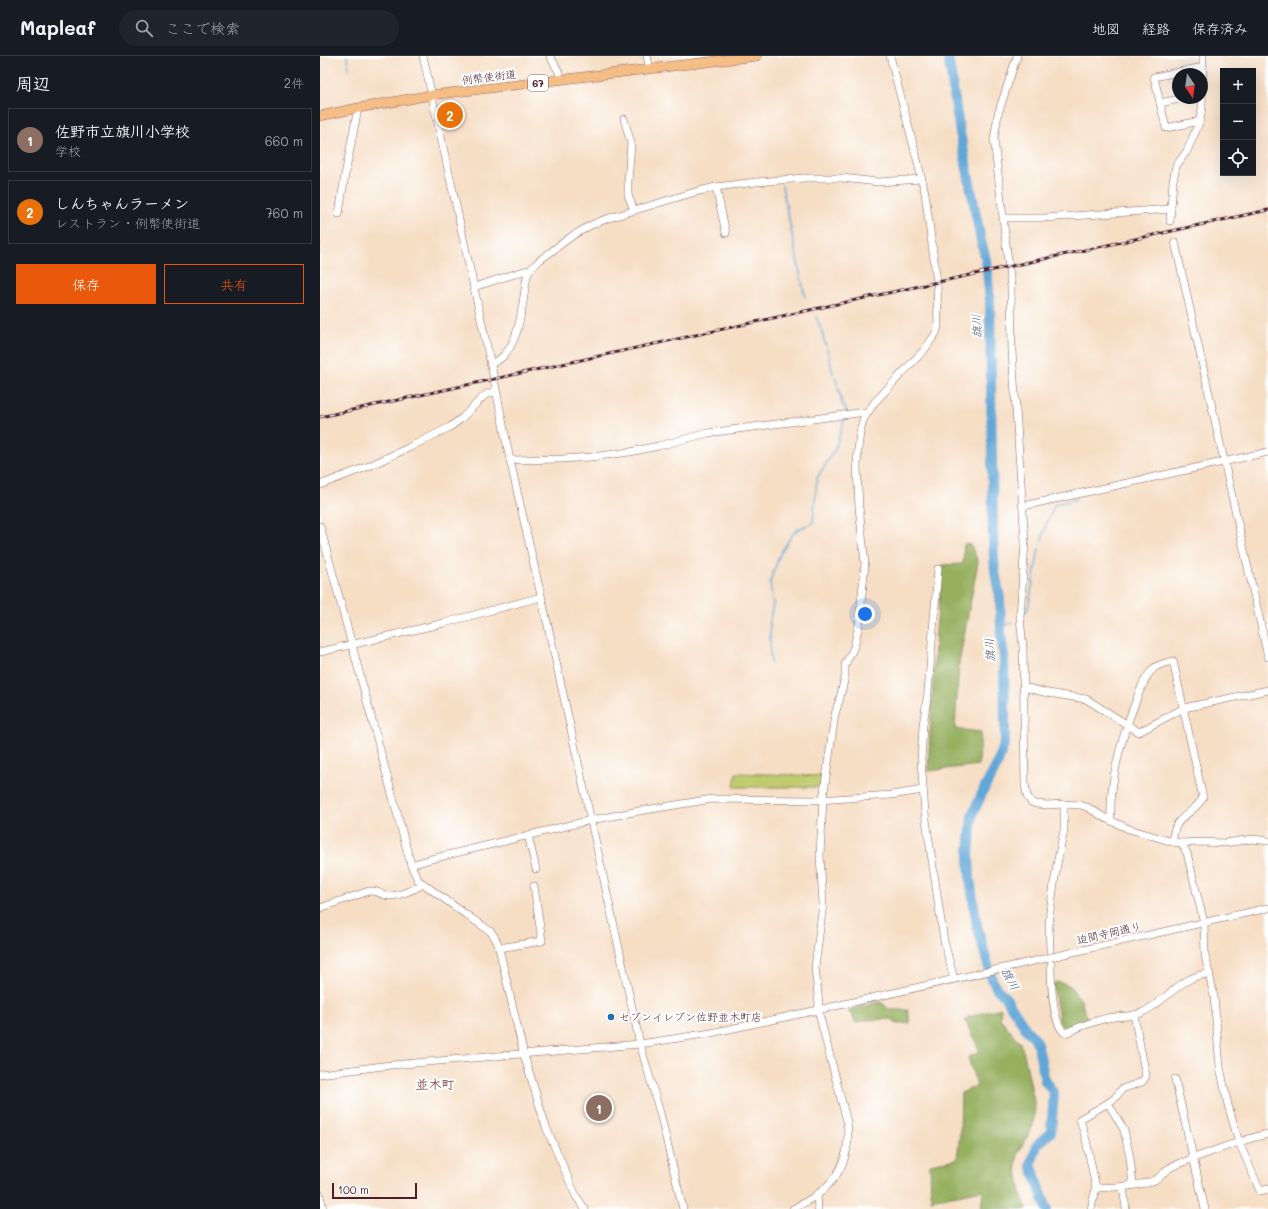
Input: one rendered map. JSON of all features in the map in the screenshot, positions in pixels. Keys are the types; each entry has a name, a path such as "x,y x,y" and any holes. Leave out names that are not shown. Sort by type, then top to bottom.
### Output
{"main road":[{"name":"例幣使街道","path":"320,116 432,95 650,69 712,59 757,56"}],"street":[{"path":"422,56 432,95 510,460 640,1044 662,1121 683,1209"},
{"path":"550,56 559,72 561,80"},
{"path":"647,56 650,69"},
{"path":"793,1209 828,1186 838,1174 848,1150 849,1136 847,1122 818,1010 819,1004 815,967 823,904 820,855 823,799 835,714 845,677 845,666 854,647 859,624 865,564 859,507 858,449 861,426 867,413 877,399 925,349 936,333 938,327 938,282 929,218 917,159 890,56"},
{"path":"1017,56 998,114 994,139 1012,287 1012,351 1026,542 1020,617 1023,648 1025,784 1027,796 1031,802 1036,804 1064,804 1088,807 1129,829 1181,844 1200,842 1225,843 1253,838 1268,841"},
{"path":"1199,123 1195,122 1166,128 1154,78 1203,67 1203,56"},
{"path":"1160,103 1172,100"},
{"path":"1170,221 1173,181 1176,166 1187,151 1199,123 1202,104"},
{"path":"339,214 358,108"},
{"path":"624,119 631,143 628,195 634,210"},
{"path":"490,364 497,362 504,356 515,336 527,276 530,270 540,260 582,230 606,219 677,197 716,187 769,180 842,178 878,182 921,179"},
{"path":"716,187 726,233"},
{"path":"1004,218 1052,218 1170,209"},
{"path":"1175,242 1268,657"},
{"path":"474,287 530,270"},
{"path":"320,485 369,466 450,427 462,418 486,394 496,392"},
{"path":"510,460 562,459 618,454 658,446 708,433 858,412 867,413"},
{"path":"1023,506 1268,452"},
{"path":"320,526 410,865 418,880 461,912 490,931 494,936 524,1055 546,1127 576,1196 585,1209"},
{"path":"938,569 921,760 925,813 944,941 954,979"},
{"path":"320,652 444,623 541,597"},
{"path":"1112,820 1111,808 1113,786 1127,725 1144,681 1148,675 1156,667 1172,661 1184,708 1202,798 1176,824 1173,842"},
{"path":"1023,687 1048,693 1086,699 1135,731 1139,732 1184,708 1268,690"},
{"path":"410,865 591,820 716,799 823,799 890,795 924,790"},
{"path":"1050,950 1050,911 1056,864 1064,830 1064,804"},
{"path":"528,835 536,869"},
{"path":"1181,844 1187,853 1204,923 1205,955 1214,997 1220,1067 1231,1116 1239,1142 1260,1191 1268,1189"},
{"path":"320,908 369,891 377,891 385,896 397,895 415,889 424,884"},
{"path":"498,948 542,941 534,886"},
{"name":"迫間寺岡通り","path":"320,1074 391,1065 524,1055 640,1044 711,1033 1268,908"},
{"path":"1051,964 1051,984 1055,1011 1059,1027 1065,1033 1108,1018 1141,1013 1154,1006 1173,990 1187,981 1199,975 1210,974"},
{"path":"1091,1209 1096,1188 1080,1119 1115,1098 1122,1089 1142,1082 1146,1076 1134,1015"},
{"path":"1175,1079 1205,1209"},
{"path":"1108,1103 1124,1130 1133,1185"},
{"path":"1096,1188 1123,1187 1152,1181 1158,1178 1167,1169 1239,1142 1268,1134"},
{"path":"1123,1187 1126,1209"},
{"path":"817,1194 818,1209"},
{"path":"320,1195 323,1209"}],"green space":[{"path":"964,544 971,545 978,562 959,663 955,729 981,732 979,765 928,771 936,630 943,565 963,564"},
{"path":"736,773 823,776 821,787 734,787"},
{"path":"1056,982 1069,985 1081,1000 1089,1021 1067,1029 1060,1024 1053,986"},
{"path":"881,1002 890,1010 908,1010 910,1023 897,1024 892,1019 865,1020 856,1023 848,1010"},
{"path":"1001,1008 1000,1018 1020,1043 1024,1054 1035,1106 1033,1126 1018,1153 1016,1166 1022,1197 1027,1209 981,1209 983,1190 931,1200 930,1164 957,1159 960,1134 961,1093 977,1086 968,1057 980,1052 965,1020 968,1017"}],"waterway":[{"path":"347,56 349,71"},
{"name":"旗川","path":"948,56 959,127 986,260 990,300 993,540 995,572 1000,598 1001,634 1004,657 1005,742 997,765 972,816 969,854 970,879 977,926 992,979 997,989 1006,998 1027,1031 1034,1037 1038,1046 1045,1081 1054,1093 1051,1132 1037,1145 1031,1164 1047,1209"},
{"path":"782,186 805,297"},
{"path":"816,317 826,346"},
{"path":"827,349 833,373"},
{"path":"835,377 837,384"},
{"path":"838,387 842,403 847,412"},
{"path":"771,664 770,619 773,605 770,582 780,554 792,535 798,529 813,523 817,478 835,449 845,418"},
{"path":"1042,540 1046,525 1055,504 1077,499"},
{"path":"1024,613 1028,609 1039,549"},
{"path":"1001,627 1013,622"}],"railway":[{"path":"320,417 1268,210"}],"place":[{"name":"しんちゃんラーメン","path":"450,115"},
{"name":"セブンイレブン佐野並木町店","path":"611,1017"},
{"name":"佐野市立旗川小学校","path":"599,1108"}],"district":[{"name":"並木町","path":"435,1084"}]}
